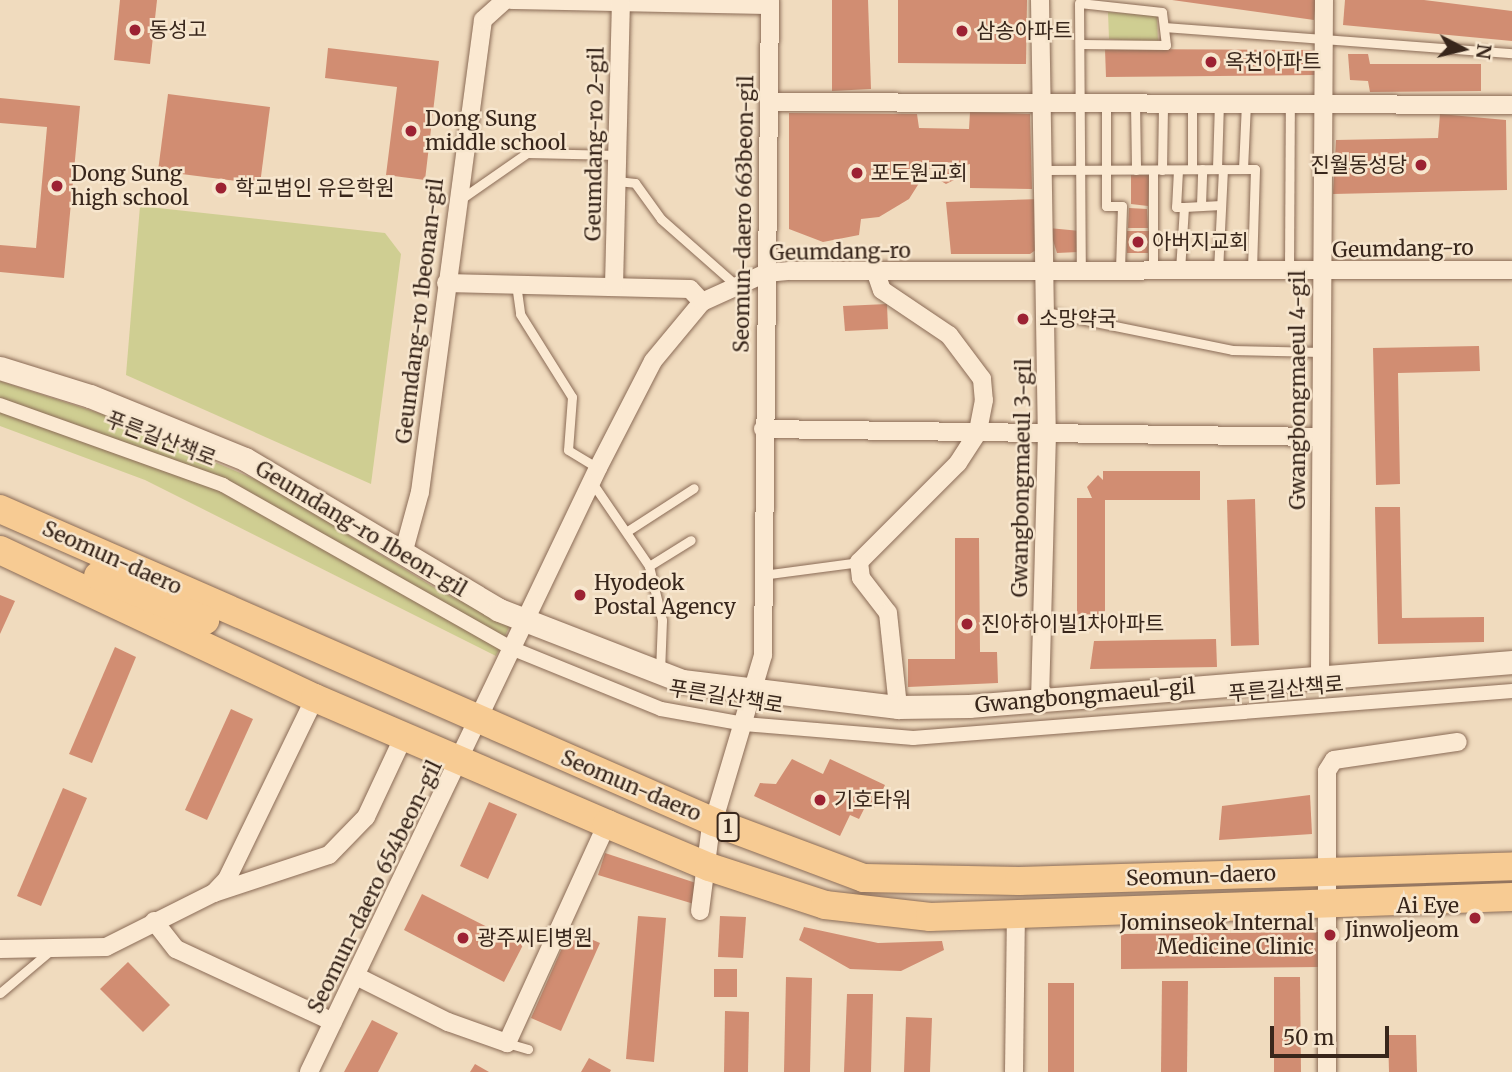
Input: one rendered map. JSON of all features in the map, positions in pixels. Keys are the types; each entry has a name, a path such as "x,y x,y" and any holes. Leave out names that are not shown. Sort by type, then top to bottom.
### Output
{"main road":[{"name":"Seomun-daero","path":"0,509 383,680 714,822 864,878 1018,881 1512,866"},
{"name":"Seomun-daero","path":"0,550 315,698 709,867 862,913 1016,916 1512,897"},
{"path":"75,583 102,575 405,703 407,695 383,680"}],"street":[{"name":"Geumdang-ro 1beonan-gil","path":"403,554 420,492 483,20 505,0"},
{"path":"511,0 770,2"},
{"name":"Gwangbongmaeul 3-gil","path":"1040,0 1047,433 1041,703"},
{"name":"Gwangbongmaeul 4-gil","path":"1320,674 1324,0"},
{"name":"Geumdang-ro 2-gil","path":"614,286 621,2"},
{"name":"Seomun-daero 663beon-gil","path":"700,911 714,822 757,691 762,575 770,2"},
{"path":"770,102 1106,100 1324,105 1512,105"},
{"name":"Geumdang-ro","path":"480,722 511,648 594,474 653,361 702,302 766,273 1321,273 1512,270"},
{"path":"876,273 882,290 933,320 977,370 984,400 978,432 958,463 859,562 861,578 888,613 898,707"},
{"path":"446,283 690,289 702,302"},
{"name":"Geumdang-ro 1beon-gil","path":"0,368 90,396 245,459 523,623"},
{"name":"푸른길산책로","path":"0,405 223,485 511,648 661,709 744,724 913,738 1512,691"},
{"path":"764,429 1320,437"},
{"name":"Gwangbongmaeul-gil","path":"523,623 659,675 757,691 898,707 1041,703 1320,674 1512,662"},
{"path":"214,894 315,698"},
{"name":"Seomun-daero 654beon-gil","path":"309,1072 358,977 480,722"},
{"path":"0,949 106,947 154,921 214,894 329,855 348,842 404,736"},
{"path":"1327,1072 1327,771 1334,760 1458,742"},
{"path":"358,977 448,1022 507,1043 607,824"},
{"path":"1014,1072 1016,916"},
{"path":"154,921 176,949 334,1022"}],"lane":[{"path":"1081,44 1166,45 1162,12 1079,3 1081,273"},
{"path":"1164,27 1512,53"},
{"path":"1106,100 1106,206 1122,206 1120,273"},
{"path":"1135,101 1136,170"},
{"path":"1153,273 1163,102"},
{"path":"1187,102 1201,205"},
{"path":"1218,273 1221,205 1219,103"},
{"path":"1243,169 1247,104"},
{"path":"1289,273 1290,104"},
{"path":"457,202 521,155 618,155"},
{"path":"1044,170 1255,169 1252,273"},
{"path":"1178,170 1176,207 1221,205"},
{"path":"617,181 635,183 661,219 737,286"},
{"path":"1180,273 1184,207"},
{"path":"516,284 520,314 572,397 568,450 594,474 649,566 662,620 659,675"},
{"path":"1046,312 1232,350 1321,352"},
{"path":"629,530 694,488"},
{"path":"649,566 691,540"},
{"path":"762,575 859,562"},
{"path":"0,993 51,950"},
{"path":"507,1043 528,1049"}],"shaded area":[{"path":"1108,12 1157,16 1158,43 1109,39"},
{"path":"140,206 385,233 401,254 371,484 126,375"},
{"path":"0,381 102,414 266,484 440,591 510,625 496,656 145,480 0,426"}],"building":[{"name":"동성고","path":"120,0 157,0 150,64 114,60"},
{"path":"832,0 868,0 871,89 832,91"},
{"name":"삼송아파트","path":"898,0 1027,0 1026,64 898,63"},
{"name":"옥천아파트","path":"1172,0 1316,0 1314,20"},
{"path":"1345,0 1424,0 1512,11 1512,41 1343,25"},
{"name":"Dong Sung middle school","path":"328,48 439,61 425,180 386,175 397,87 325,78"},
{"name":"옥천아파트","path":"1105,49 1316,50 1317,75 1106,77"},
{"path":"1348,54 1368,54 1370,64 1481,64 1481,91 1370,92 1368,81 1350,80"},
{"path":"168,94 270,107 260,184 158,171"},
{"name":"Dong Sung high school","path":"0,98 80,106 64,278 0,272 0,245 36,248 47,127 0,123"},
{"name":"포도원교회","path":"970,112 1030,114 1032,189 970,188 970,164 955,168 956,179 946,184 936,178 937,168 928,169 909,199 879,217 861,219 859,235 823,242 789,229 789,113 917,114 919,128 969,129"},
{"name":"진월동성당","path":"1440,114 1506,120 1507,190 1333,194 1336,140 1438,138"},
{"path":"1131,175 1149,175 1148,206 1131,204"},
{"path":"1041,199 1044,244 1030,254 951,254 946,202"},
{"path":"1129,208 1147,209 1148,228 1128,228"},
{"path":"1049,228 1080,231 1078,252 1057,253"},
{"name":"아버지교회","path":"1127,231 1149,231 1148,253 1127,253"},
{"path":"887,304 888,329 845,331 843,306"},
{"path":"1479,346 1480,371 1398,373 1400,484 1376,485 1373,348"},
{"path":"1103,471 1200,471 1200,500 1105,500 1105,616 1077,616 1077,498 1092,498 1087,487 1098,475 1103,480"},
{"path":"1255,499 1259,645 1231,646 1227,500"},
{"path":"1375,507 1400,507 1402,618 1484,617 1484,642 1378,644"},
{"name":"진아하이빌1차아파트","path":"955,538 979,538 980,652 997,652 998,683 908,687 908,659 955,659"},
{"path":"0,595 15,601 0,634"},
{"path":"1216,639 1217,667 1090,669 1094,641"},
{"path":"115,647 136,657 92,763 69,754"},
{"path":"231,709 253,719 207,820 185,810"},
{"name":"기호타워","path":"792,759 823,774 830,759 885,785 874,808 866,805 859,819 850,815 840,836 754,796 760,783 776,784"},
{"path":"63,788 87,798 41,906 17,896"},
{"path":"1310,795 1312,834 1219,840 1222,806"},
{"path":"489,802 517,814 488,879 460,866"},
{"path":"605,853 702,885 694,904 598,875"},
{"name":"광주씨티병원","path":"422,894 523,945 504,982 404,930"},
{"path":"638,916 666,918 654,1062 626,1059"},
{"path":"720,916 746,917 743,958 718,957"},
{"path":"804,927 878,943 942,941 944,950 901,971 850,969 799,940"},
{"path":"570,930 600,943 561,1031 531,1018"},
{"path":"1319,932 1319,967 1121,969 1121,934"},
{"path":"128,962 170,1005 143,1032 100,989"},
{"path":"714,969 737,969 737,997 714,997"},
{"path":"786,977 812,978 810,1072 784,1072"},
{"path":"1274,977 1300,977 1301,1072 1274,1072"},
{"path":"1162,981 1188,981 1187,1072 1161,1072"},
{"path":"1048,983 1074,983 1074,1072 1048,1072"},
{"path":"847,994 873,994 871,1072 844,1072"},
{"path":"725,1011 749,1012 748,1072 724,1072"},
{"path":"906,1017 932,1018 930,1072 904,1072"},
{"path":"372,1020 398,1033 378,1072 344,1072"},
{"path":"1388,1035 1416,1035 1417,1072 1389,1072"},
{"path":"589,1058 611,1070 610,1072 581,1072"},
{"path":"475,1064 489,1072 470,1072"}],"place":[{"name":"동성고","path":"135,30"},
{"name":"삼송아파트","path":"962,31"},
{"name":"옥천아파트","path":"1211,62"},
{"name":"Dong Sung middle school","path":"411,131"},
{"name":"진월동성당","path":"1421,165"},
{"name":"포도원교회","path":"857,173"},
{"name":"Dong Sung high school","path":"57,186"},
{"name":"학교법인 유은학원","path":"221,188"},
{"name":"아버지교회","path":"1138,242"},
{"name":"소망약국","path":"1023,319"},
{"name":"Hyodeok Postal Agency","path":"580,595"},
{"name":"진아하이빌1차아파트","path":"967,624"},
{"name":"기호타워","path":"820,800"},
{"name":"Ai Eye Jinwoljeom","path":"1475,918"},
{"name":"Jominseok Internal Medicine Clinic","path":"1330,935"},
{"name":"광주씨티병원","path":"463,938"}]}
